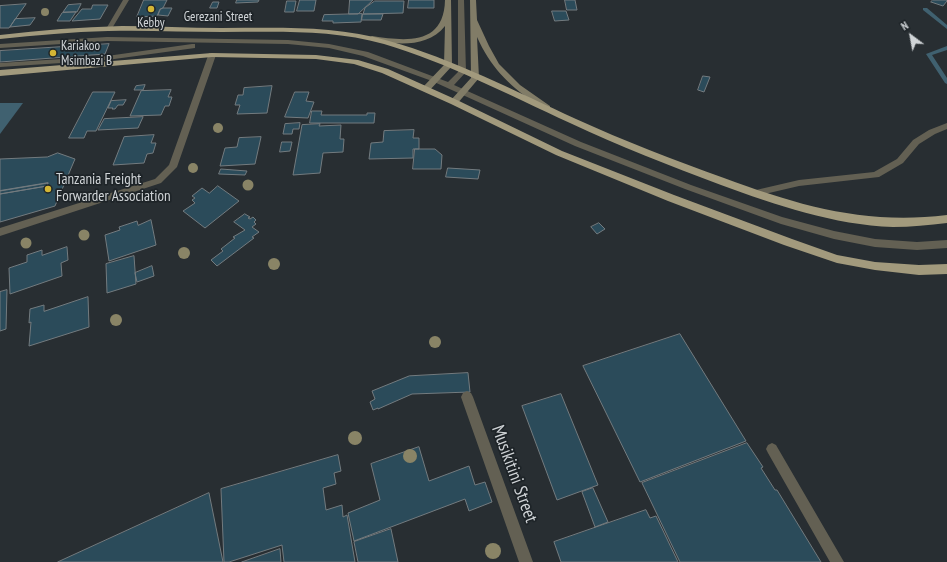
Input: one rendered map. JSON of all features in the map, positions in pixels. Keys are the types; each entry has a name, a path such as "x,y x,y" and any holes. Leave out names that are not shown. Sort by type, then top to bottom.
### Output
{"highway":[{"name":"Gerezani Street","path":"0,37 109,29 303,30 341,33 364,37 388,43 448,66 599,133 704,175 756,193 816,211 874,222 918,223 947,219"},
{"path":"0,73 212,55 316,57 355,62 385,71 426,89 559,153 671,198 788,242 837,259 875,266 919,270 947,269"}],"main road":[{"path":"426,89 448,66 448,0"},
{"path":"454,102 475,78 473,0"},
{"path":"364,37 400,42 415,41 428,37 438,29 448,13"},
{"path":"473,19 500,71 522,90 550,110"}],"street":[{"path":"109,29 126,0"},
{"path":"450,85 462,72 461,0"},
{"path":"0,46 107,38 220,42 288,42 329,46 365,54 436,79 578,144 781,220 834,235 882,244 917,246 947,244"},
{"path":"0,65 107,58 220,42"},
{"path":"0,232 126,193 158,181 173,168 212,55"},
{"path":"756,193 799,184 876,175 900,161 916,142 932,132 947,126"},
{"name":"Musikitini Street","path":"467,397 526,562"},
{"path":"772,449 837,562"}],"water":[{"path":"0,103 23,103 0,134"}],"building":[{"name":"Kebby","path":"144,0 167,0 157,16 137,17"},
{"path":"237,0 259,0 258,2 236,3"},
{"path":"300,0 316,0 314,11 297,11"},
{"path":"350,0 373,0 358,14 349,14"},
{"path":"409,0 434,0 434,8 408,8"},
{"path":"565,0 575,0 577,10 567,10"},
{"path":"933,0 947,1 943,6 931,2"},
{"path":"287,1 296,1 294,12 285,12"},
{"path":"375,1 404,1 403,13 363,14 365,8"},
{"path":"213,2 219,2 217,8 210,8"},
{"path":"26,4 9,28 0,28 0,6"},
{"path":"81,4 77,12 63,12 68,5"},
{"path":"93,5 108,5 100,19 72,21 82,9 91,9"},
{"path":"163,8 172,8 168,16 158,15 160,10"},
{"path":"552,11 566,11 569,20 555,21"},
{"path":"76,12 70,21 57,21 62,13"},
{"path":"362,14 361,22 333,23 333,21 322,21 324,15"},
{"path":"363,14 383,14 381,20 362,20"},
{"path":"35,18 30,25 10,27 15,19"},
{"name":"Kariakoo Msimbazi B","path":"109,44 105,54 0,62 0,51"},
{"path":"703,76 710,77 704,92 698,90"},
{"path":"145,85 143,90 134,90 136,86"},
{"path":"272,86 267,113 237,114 240,105 235,105 238,95 243,95 244,88"},
{"path":"171,90 168,97 172,97 169,106 165,106 161,115 130,116 141,91"},
{"path":"93,92 115,92 96,131 87,131 84,138 69,138"},
{"path":"295,92 309,92 306,101 314,102 308,118 285,117"},
{"path":"126,100 123,105 118,105 115,109 108,108 111,101"},
{"path":"312,111 322,111 321,115 367,115 367,113 375,113 374,123 310,123"},
{"path":"143,117 138,128 98,130 104,119"},
{"path":"300,123 299,129 293,129 292,134 283,134 285,124"},
{"path":"320,124 319,126 341,125 340,139 344,139 343,152 323,153 320,173 293,175 302,125"},
{"path":"414,130 413,138 419,138 419,149 413,149 413,158 369,159 371,143 383,142 384,131"},
{"path":"154,135 151,143 156,143 153,153 147,154 144,163 113,165 124,137"},
{"path":"261,137 255,164 220,166 225,148 237,147 239,138"},
{"path":"282,142 292,142 290,151 280,152"},
{"path":"415,149 435,149 442,155 441,169 413,169"},
{"name":"Tanzania Freight Forwarder Association","path":"58,153 75,159 55,206 0,222 0,194 47,186 48,183 0,191 0,159 47,157"},
{"path":"448,168 480,170 478,179 446,177"},
{"path":"221,169 247,171 245,175 219,174"},
{"path":"48,183 47,186 0,194 0,191"},
{"path":"218,186 239,201 205,228 183,211 195,203 192,200 195,198 192,196 202,188 209,193"},
{"path":"245,214 250,217 248,218 250,219 253,217 256,220 254,222 256,224 252,227 259,232 252,237 254,238 217,266 211,260 223,251 221,249 235,238 233,237 245,230 234,222"},
{"path":"151,220 156,245 109,261 105,235 120,230 119,227 137,221 138,225"},
{"path":"599,223 605,229 597,234 591,227"},
{"path":"67,247 68,260 61,263 62,276 10,294 9,268 27,262 27,255 42,250 42,255"},
{"path":"134,256 136,284 107,293 106,264"},
{"path":"152,266 154,276 137,282 135,273"},
{"path":"7,290 6,329 0,331 0,292"},
{"path":"88,297 89,327 29,346 31,322 29,323 30,309 44,305 44,311"},
{"path":"680,334 746,441 640,482 583,366"},
{"path":"468,373 470,392 412,394 373,410 370,402 375,399 372,391 409,376"},
{"path":"561,394 598,485 557,500 522,406"},
{"path":"747,443 763,467 761,468 775,490 777,490 821,562 680,562 642,483"},
{"path":"419,447 429,481 469,466 475,485 485,482 492,502 469,511 465,499 354,541 348,513 380,500 371,464"},
{"path":"338,455 341,471 334,473 336,484 323,488 326,510 342,505 343,517 347,515 355,562 284,562 282,545 229,562 224,562 221,489"},
{"path":"593,488 608,522 595,527 582,492"},
{"path":"209,493 223,562 58,562"},
{"path":"646,510 650,518 656,516 678,562 561,562 554,542"},
{"path":"391,529 398,562 358,562 354,542"},
{"path":"280,549 281,562 242,562"}],"waterway":[{"path":"925,9 947,28"},
{"path":"947,48 929,54 947,82"}],"place":[{"name":"Kebby","path":"151,9"},
{"name":"Kariakoo Msimbazi B","path":"53,53"},
{"name":"Tanzania Freight Forwarder Association","path":"48,189"}]}
